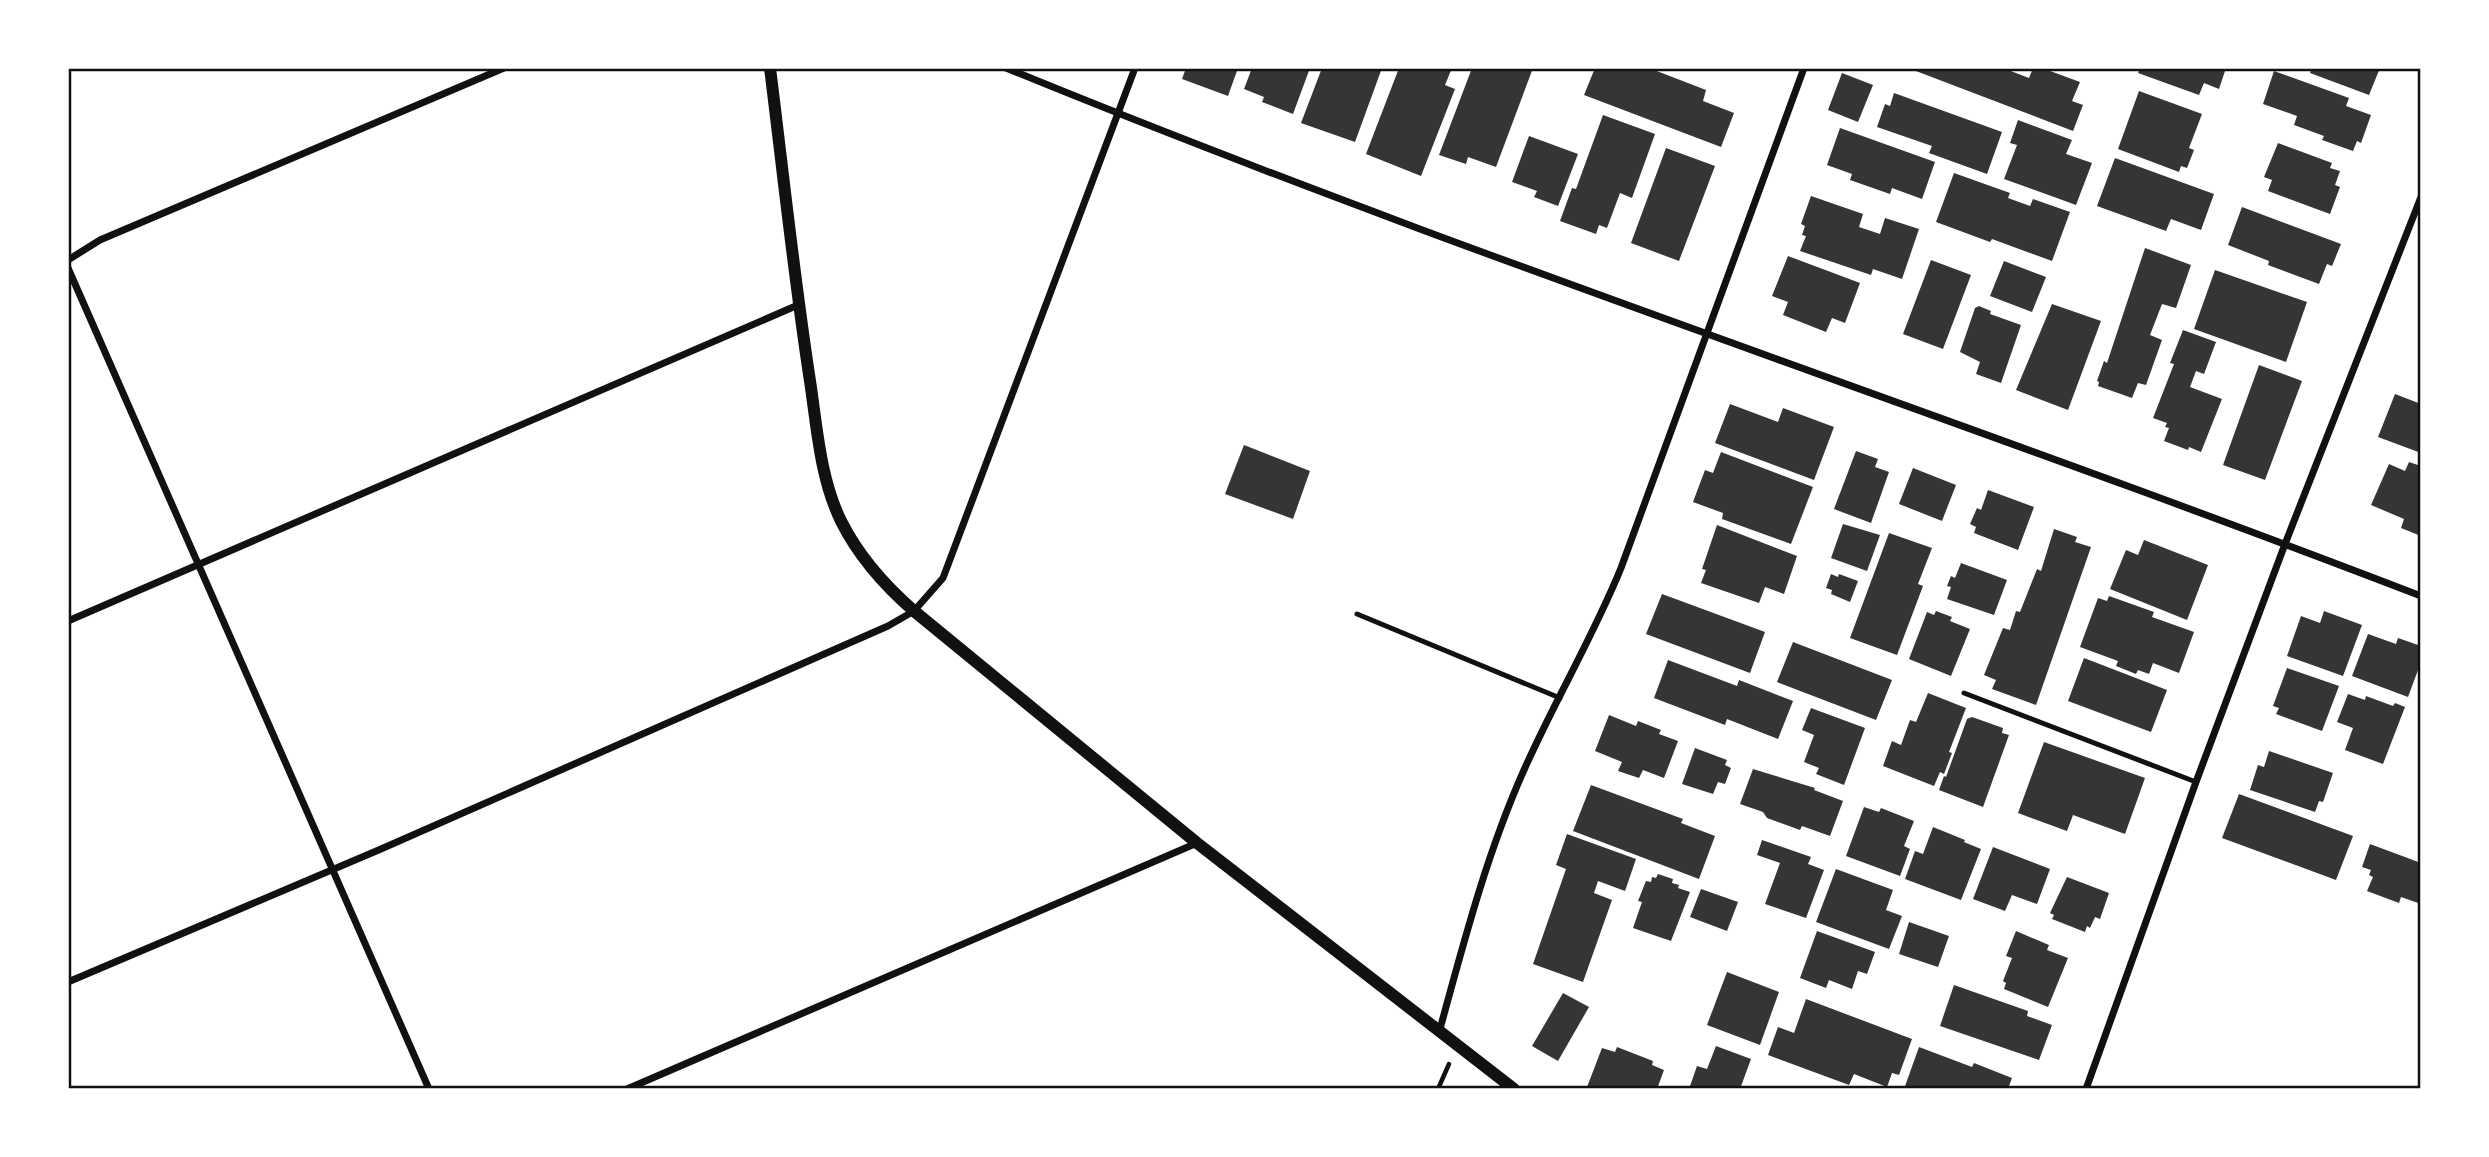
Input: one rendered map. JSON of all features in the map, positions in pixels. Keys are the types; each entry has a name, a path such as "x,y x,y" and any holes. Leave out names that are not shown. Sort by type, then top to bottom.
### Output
{"street":[{"path":"68,260 100,240 504,68"},
{"path":"771,68 798,305 824,467 831,499 841,522 881,582 1197,843 1514,1089"},
{"path":"1006,68 1118,114 1707,334 2421,596"},
{"path":"68,982 888,626 914,611 943,578 1135,68"},
{"path":"1440,1029 1474,906 1524,770 1600,618 1621,568 1804,68"},
{"path":"2087,1089 2196,782 2285,544 2421,197"},
{"path":"68,268 429,1089"},
{"path":"68,621 798,305"},
{"path":"627,1089 1197,843"}],"lane":[{"path":"1357,614 1560,698"},
{"path":"1964,693 2196,782"}],"building":[{"path":"1186,68 1238,68 1228,96 1182,79"},
{"path":"1252,68 1310,68 1293,114 1262,102 1264,97 1244,89"},
{"path":"1322,68 1382,68 1355,142 1301,123"},
{"path":"1399,68 1452,68 1445,85 1455,89 1421,176 1366,154"},
{"path":"1472,68 1533,68 1496,167 1468,157 1466,164 1439,155"},
{"path":"1595,68 1649,68 1706,90 1703,101 1734,113 1721,147 1584,95"},
{"path":"1908,68 2003,68 2029,78 2033,68 2042,68 2080,82 2072,101 2083,105 2073,131"},
{"path":"2140,68 2226,68 2219,89 2204,83 2199,95 2138,73"},
{"path":"2312,68 2380,68 2369,95 2310,73"},
{"path":"2274,71 2349,98 2346,106 2371,115 2361,143 2357,141 2353,151 2322,140 2324,136 2294,125 2297,116 2263,104"},
{"path":"1842,73 1873,85 1858,122 1828,110"},
{"path":"2139,91 2202,114 2189,148 2194,150 2187,168 2181,166 2179,172 2118,149"},
{"path":"1894,93 2002,132 1987,174 1929,153 1932,146 1877,127 1885,104 1890,106"},
{"path":"1603,115 1655,134 1632,198 1620,193 1607,228 1599,225 1596,234 1560,221 1572,188 1576,189"},
{"path":"2018,120 2072,140 2066,154 2092,163 2076,205 2004,179 2017,145 2010,143"},
{"path":"1840,128 1935,162 1922,199 1892,188 1890,194 1850,180 1852,174 1827,165"},
{"path":"1529,136 1578,154 1558,206 1534,197 1537,191 1512,182"},
{"path":"2278,143 2332,163 2330,168 2340,171 2335,185 2340,187 2330,214 2268,191 2272,180 2264,177"},
{"path":"1666,148 1715,166 1679,261 1631,243"},
{"path":"2115,158 2214,194 2201,230 2171,219 2166,231 2097,206"},
{"path":"1954,173 2010,193 2008,198 2030,206 2033,199 2070,212 2052,261 1936,222"},
{"path":"1811,196 1863,214 1859,227 1880,234 1885,218 1919,229 1902,279 1873,269 1871,275 1800,251 1806,236 1802,235 1805,226 1801,224"},
{"path":"2242,207 2341,244 2332,266 2327,264 2319,284 2268,265 2269,261 2228,245"},
{"path":"2145,248 2191,265 2176,308 2162,304 2150,335 2162,340 2146,385 2138,383 2132,398 2098,386 2097,381 2104,361 2107,363"},
{"path":"1788,256 1860,283 1845,323 1832,318 1826,332 1783,315 1788,302 1772,296"},
{"path":"1931,260 1971,275 1943,349 1903,334"},
{"path":"2004,261 2046,277 2032,312 1990,296"},
{"path":"2215,270 2307,302 2286,362 2194,329"},
{"path":"2052,304 2101,321 2068,410 2016,390"},
{"path":"1979,306 1991,311 1990,314 2021,325 2001,383 1976,374 1980,362 1960,352 1975,308"},
{"path":"2183,330 2216,342 2204,374 2196,371 2190,387 2222,399 2201,452 2164,441 2169,428 2165,427 2167,423 2153,418 2174,364 2170,363"},
{"path":"2259,365 2302,381 2265,480 2223,465"},
{"path":"2395,394 2421,404 2421,453 2378,437"},
{"path":"1730,404 1778,422 1783,408 1834,427 1814,480 1715,443"},
{"path":"1244,445 1310,471 1293,519 1225,494"},
{"path":"1856,451 1878,459 1875,467 1889,472 1871,523 1834,509"},
{"path":"1721,452 1813,487 1791,544 1722,519 1723,513 1693,502 1705,470 1713,473"},
{"path":"2409,462 2421,466 2421,536 2401,528 2404,519 2371,505 2389,464 2405,471"},
{"path":"1913,468 1956,485 1942,521 1899,504"},
{"path":"1988,490 2034,507 2018,550 1974,533 1976,527 1970,524 1977,508 1981,510"},
{"path":"1843,524 1880,535 1867,571 1831,558"},
{"path":"1717,525 1797,556 1784,594 1765,587 1759,603 1701,583 1706,570 1702,569"},
{"path":"2054,529 2077,537 2075,542 2091,547 2036,705 1992,689 1996,680 1984,675 2003,628 2010,630 2016,611 2020,612 2037,569 2041,571"},
{"path":"1889,533 1932,548 1918,584 1923,586 1897,655 1850,638"},
{"path":"2144,540 2208,565 2187,620 2110,589 2126,550 2138,555"},
{"path":"1961,563 2007,580 1994,615 1947,599 1951,587 1947,586 1951,576 1955,578"},
{"path":"1831,574 1858,581 1850,602 1831,594 1832,590 1826,588"},
{"path":"1662,594 1765,632 1750,673 1646,634"},
{"path":"2109,596 2154,612 2152,617 2194,632 2179,673 2153,663 2149,674 2138,670 2136,674 2116,666 2118,661 2080,647 2098,598 2107,601"},
{"path":"1936,611 1952,617 1950,621 1970,629 1951,676 1909,659 1927,612 1934,615"},
{"path":"2324,611 2362,625 2343,676 2287,656 2301,616 2320,623"},
{"path":"2368,634 2396,644 2398,638 2421,646 2421,662 2408,697 2352,676"},
{"path":"1793,642 1892,680 1876,720 1777,682"},
{"path":"2084,658 2167,690 2151,732 2068,701"},
{"path":"1668,660 1737,686 1739,680 1793,701 1778,739 1727,719 1725,725 1654,698"},
{"path":"2287,668 2339,686 2322,731 2276,714 2279,708 2273,706"},
{"path":"1928,693 1966,708 1949,752 1952,753 1944,774 1940,772 1934,786 1883,766 1892,741 1901,745 1910,720 1916,722"},
{"path":"2348,694 2405,707 2383,764 2345,750 2353,728 2337,722"},
{"path":"1811,708 1865,728 1844,785 1816,774 1819,768 1804,762 1814,735 1802,730"},
{"path":"1609,715 1636,726 1638,721 1661,730 1659,734 1678,741 1664,778 1643,770 1639,778 1618,771 1622,762 1595,751"},
{"path":"1972,717 2003,728 2002,733 2009,735 1983,807 1939,790 1967,719"},
{"path":"2044,742 2145,778 2125,834 2073,815 2067,831 2018,813"},
{"path":"1695,748 1727,760 1725,765 1731,768 1725,784 1718,782 1713,794 1682,784"},
{"path":"2269,751 2333,773 2323,802 2319,801 2315,812 2250,790 2258,765 2264,767"},
{"path":"1753,769 1815,788 1814,790 1843,801 1830,836 1802,826 1800,830 1767,818 1763,812 1740,804"},
{"path":"1591,785 1683,819 1681,823 1715,836 1699,879 1573,831"},
{"path":"2239,794 2353,836 2336,880 2222,838"},
{"path":"1864,807 1879,812 1881,808 1914,821 1904,846 1910,849 1900,876 1846,856"},
{"path":"1933,827 1981,849 1961,900 1905,879 1915,851 1923,854"},
{"path":"1567,834 1636,859 1625,891 1598,881 1594,893 1612,900 1583,982 1533,964 1566,869 1556,865"},
{"path":"1762,840 1811,857 1808,864 1824,870 1806,918 1765,904 1780,863 1757,855"},
{"path":"2370,844 2421,863 2421,904 2401,897 2399,903 2367,891 2373,877 2369,875 2371,870 2362,867"},
{"path":"1993,847 2050,869 2037,904 2012,895 2005,911 1973,899"},
{"path":"1836,869 1893,890 1886,910 1902,916 1889,949 1816,922"},
{"path":"1658,874 1673,879 1672,883 1679,885 1678,888 1690,892 1671,941 1633,928 1642,902 1638,901 1646,881 1651,882 1652,877 1656,878"},
{"path":"2067,877 2109,893 2100,919 2095,917 2085,932 2052,919 2054,915 2050,913"},
{"path":"1701,889 1738,902 1727,931 1690,917"},
{"path":"1909,922 1949,936 1938,967 1899,954"},
{"path":"1817,931 1875,952 1867,974 1858,971 1852,989 1829,980 1826,988 1800,978"},
{"path":"2016,931 2049,945 2047,950 2068,958 2048,1007 2004,989 2006,983 2003,981 2012,958 2006,956"},
{"path":"1727,972 1779,992 1760,1045 1707,1025"},
{"path":"1954,985 2028,1011 2027,1016 2052,1025 2039,1060 1940,1026"},
{"path":"1563,993 1589,1007 1558,1061 1532,1046"},
{"path":"1806,999 1912,1039 1899,1075 1892,1073 1887,1087 1854,1074 1849,1085 1768,1055 1778,1027 1794,1033"},
{"path":"1716,1046 1751,1059 1740,1089 1689,1089 1697,1066 1707,1069"},
{"path":"1617,1047 1653,1061 1652,1065 1664,1070 1657,1089 1587,1087 1602,1048 1615,1052"},
{"path":"1919,1047 1972,1067 1974,1063 2012,1078 2008,1089 1904,1089"}]}
